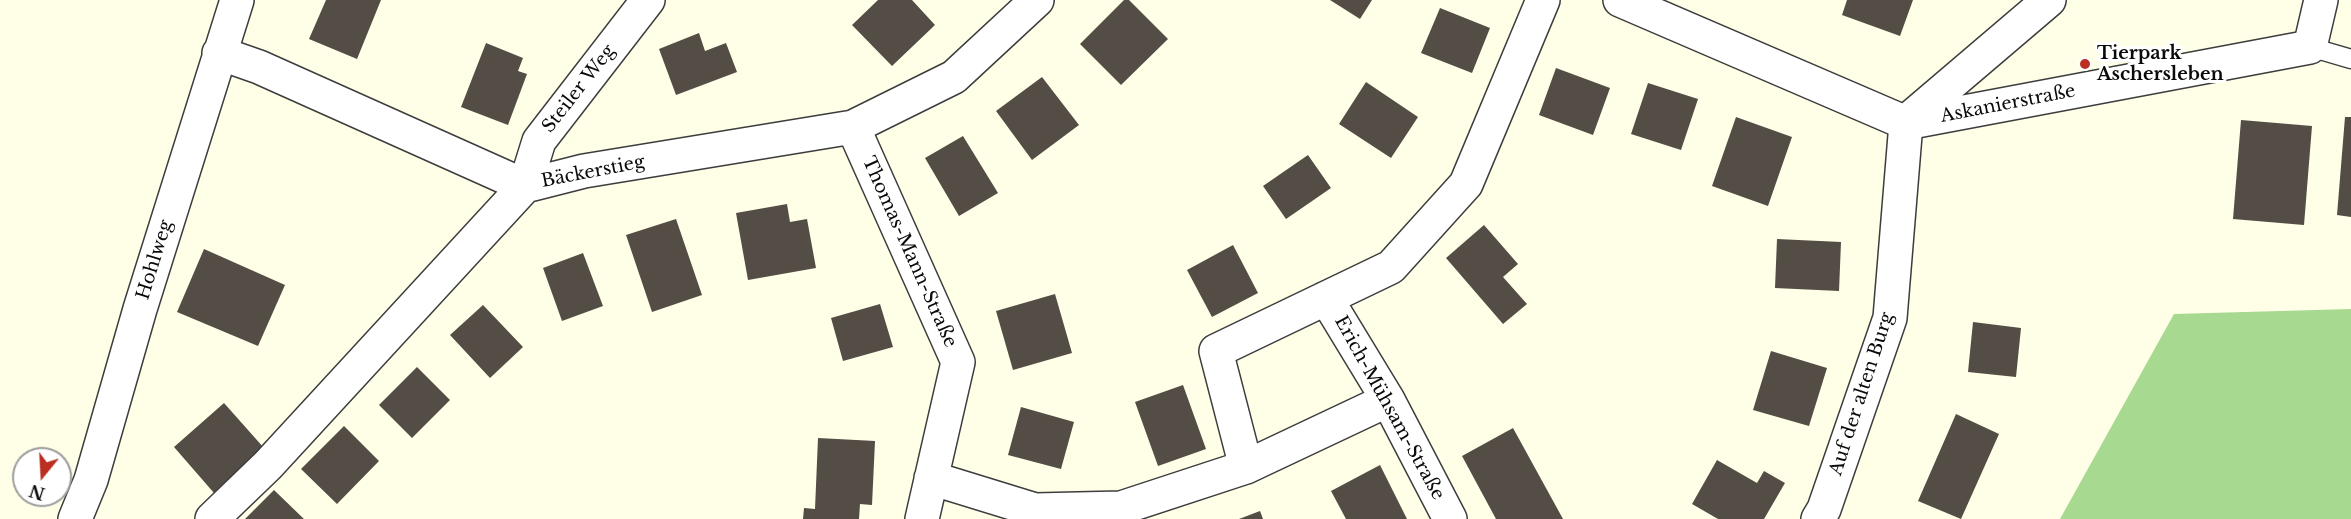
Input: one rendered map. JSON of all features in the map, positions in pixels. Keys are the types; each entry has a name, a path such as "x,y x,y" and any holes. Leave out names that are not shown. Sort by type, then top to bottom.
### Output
{"street":[{"name":"Hohlweg","path":"75,519 91,480 237,0"},
{"name":"Steiler Weg","path":"525,186 539,141 648,0"},
{"name":"Bäckerstieg","path":"212,519 268,465 525,186 584,171 853,127 954,77 1037,0"},
{"path":"1246,467 1216,351 1391,267 1466,184 1543,0"},
{"path":"1620,0 1906,123"},
{"name":"Askanierstraße","path":"1906,123 2049,0"},
{"path":"2310,47 2321,0"},
{"name":"Askanierstraße","path":"1906,123 2310,47"},
{"path":"219,53 259,67 525,186"},
{"name":"Auf der alten Burg","path":"1818,519 1824,509 1890,318 1906,123"},
{"name":"Thomas-Mann-Straße","path":"853,127 957,362 922,519"},
{"name":"Erich-Mühsam-Straße","path":"1326,298 1388,400 1450,519"},
{"path":"931,478 1035,510 1121,508 1246,467 1388,400"}],"lane":[{"path":"2310,47 2351,59"}],"green space":[{"path":"2351,309 2351,519 2060,519 2174,314"}],"building":[{"path":"326,0 381,0 357,59 309,39"},
{"path":"878,0 912,0 935,25 892,66 852,25"},
{"path":"1124,0 1129,0 1168,39 1121,85 1080,44"},
{"path":"1330,0 1372,0 1360,19"},
{"path":"1847,0 1913,0 1900,36 1842,15"},
{"path":"1440,8 1490,28 1472,73 1421,53"},
{"path":"699,33 705,51 726,43 737,72 676,95 659,49"},
{"path":"486,43 523,58 518,71 527,74 508,125 461,107"},
{"path":"1556,68 1610,88 1593,135 1539,115"},
{"path":"1042,77 1079,125 1032,160 996,111"},
{"path":"1366,82 1418,117 1391,158 1339,124"},
{"path":"1648,83 1698,99 1681,150 1631,134"},
{"path":"1736,117 1792,137 1768,206 1712,186"},
{"path":"2345,117 2351,117 2351,217 2337,215"},
{"path":"2241,120 2312,126 2304,225 2233,219"},
{"path":"963,136 998,193 959,216 925,158"},
{"path":"1308,155 1331,188 1286,219 1263,186"},
{"path":"787,204 790,222 807,219 816,268 748,280 736,213"},
{"path":"676,219 702,295 652,312 626,235"},
{"path":"1484,225 1518,264 1503,277 1527,304 1503,324 1446,258"},
{"path":"1777,239 1841,242 1839,291 1775,288"},
{"path":"1233,245 1258,293 1212,317 1187,270"},
{"path":"204,249 285,285 258,346 177,312"},
{"path":"583,253 603,306 562,321 543,268"},
{"path":"1055,294 1072,353 1013,370 996,311"},
{"path":"880,304 893,347 843,361 831,318"},
{"path":"483,305 523,347 490,378 450,335"},
{"path":"1973,322 2021,328 2016,377 1968,372"},
{"path":"1771,351 1827,368 1809,426 1753,410"},
{"path":"417,367 450,400 412,438 379,405"},
{"path":"1183,385 1206,449 1158,466 1135,402"},
{"path":"224,403 264,448 214,493 174,447"},
{"path":"1021,407 1074,422 1061,469 1008,455"},
{"path":"1956,414 1999,434 1961,519 1918,501"},
{"path":"344,426 379,461 337,504 301,469"},
{"path":"1513,428 1563,519 1496,519 1462,456"},
{"path":"818,438 875,441 872,505 860,504 859,519 803,519 804,508 815,509"},
{"path":"1717,460 1757,483 1764,471 1785,483 1764,519 1718,519 1692,504"},
{"path":"1380,465 1407,519 1346,519 1331,491"},
{"path":"274,490 304,519 245,519"},
{"path":"1260,511 1263,519 1239,519"}],"place":[{"name":"Tierpark Aschersleben","path":"2085,64"}]}
